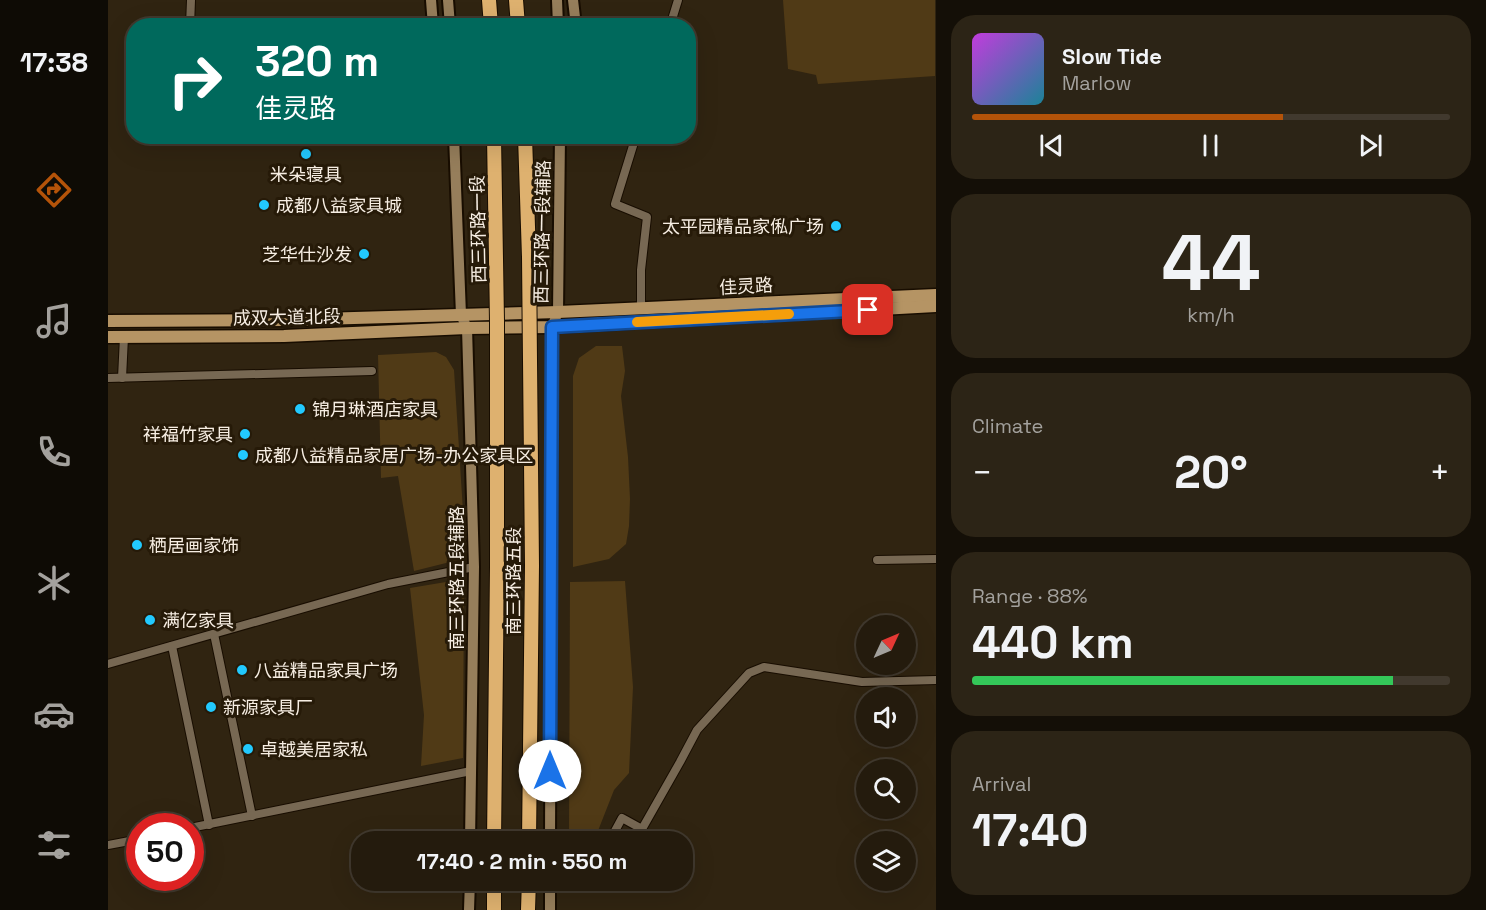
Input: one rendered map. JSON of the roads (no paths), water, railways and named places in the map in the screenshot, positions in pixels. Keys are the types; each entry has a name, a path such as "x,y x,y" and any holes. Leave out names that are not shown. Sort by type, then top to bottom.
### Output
{"highway":[{"path":"489,0 490,18"},
{"path":"516,0 517,18"},
{"name":"西三环路一段","path":"494,144 497,321"},
{"name":"南三环路五段","path":"525,144 529,257 532,565 530,831"},
{"name":"南三环路五段","path":"494,831 497,321"},
{"path":"494,891 494,910"},
{"path":"528,910 529,891"}],"main road":[{"path":"431,0 433,18"},
{"path":"448,0 449,18"},
{"path":"557,0 558,18"},
{"path":"573,0 575,18"},
{"path":"454,144 461,315"},
{"name":"西三环路一段辅路","path":"552,327 558,312 560,144"},
{"path":"560,164 564,144"},
{"name":"佳灵路","path":"558,312 936,295"},
{"name":"佳灵路","path":"467,328 552,327 936,306"},
{"name":"成双大道北段","path":"108,321 285,320 558,312"},
{"name":"南三环路五段辅路","path":"461,315 467,328 474,567 470,831"},
{"path":"550,831 552,327"},
{"name":"成双大道北段","path":"108,337 284,336 467,328"},
{"path":"469,910 470,891"},
{"path":"550,891 550,910"}],"street":[{"path":"190,18 191,0"},
{"path":"672,18 678,0"},
{"path":"634,144 615,204 648,217 641,270 641,308"},
{"path":"122,378 124,337"},
{"path":"108,378 372,370"},
{"path":"877,560 936,559"},
{"path":"108,664 388,584 474,567"},
{"path":"214,634 252,816"},
{"path":"172,646 209,825"},
{"path":"614,831 621,818 642,829 697,730 749,673 764,667 862,682 936,680"},
{"path":"204,826 471,771"},
{"path":"108,845 126,842"}],"place":[{"name":"米朵寝具","path":"306,154"},
{"name":"成都八益家具城","path":"264,205"},
{"name":"太平园精品家俬广场","path":"836,226"},
{"name":"芝华仕沙发","path":"364,254"},
{"name":"锦月琳酒店家具","path":"300,409"},
{"name":"祥福竹家具","path":"245,434"},
{"name":"成都八益精品家居广场-办公家具区","path":"243,455"},
{"name":"栖居画家饰","path":"137,545"},
{"name":"满亿家具","path":"150,620"},
{"name":"八益精品家具广场","path":"242,670"},
{"name":"新源家具厂","path":"211,707"},
{"name":"卓越美居家私","path":"248,749"}]}
